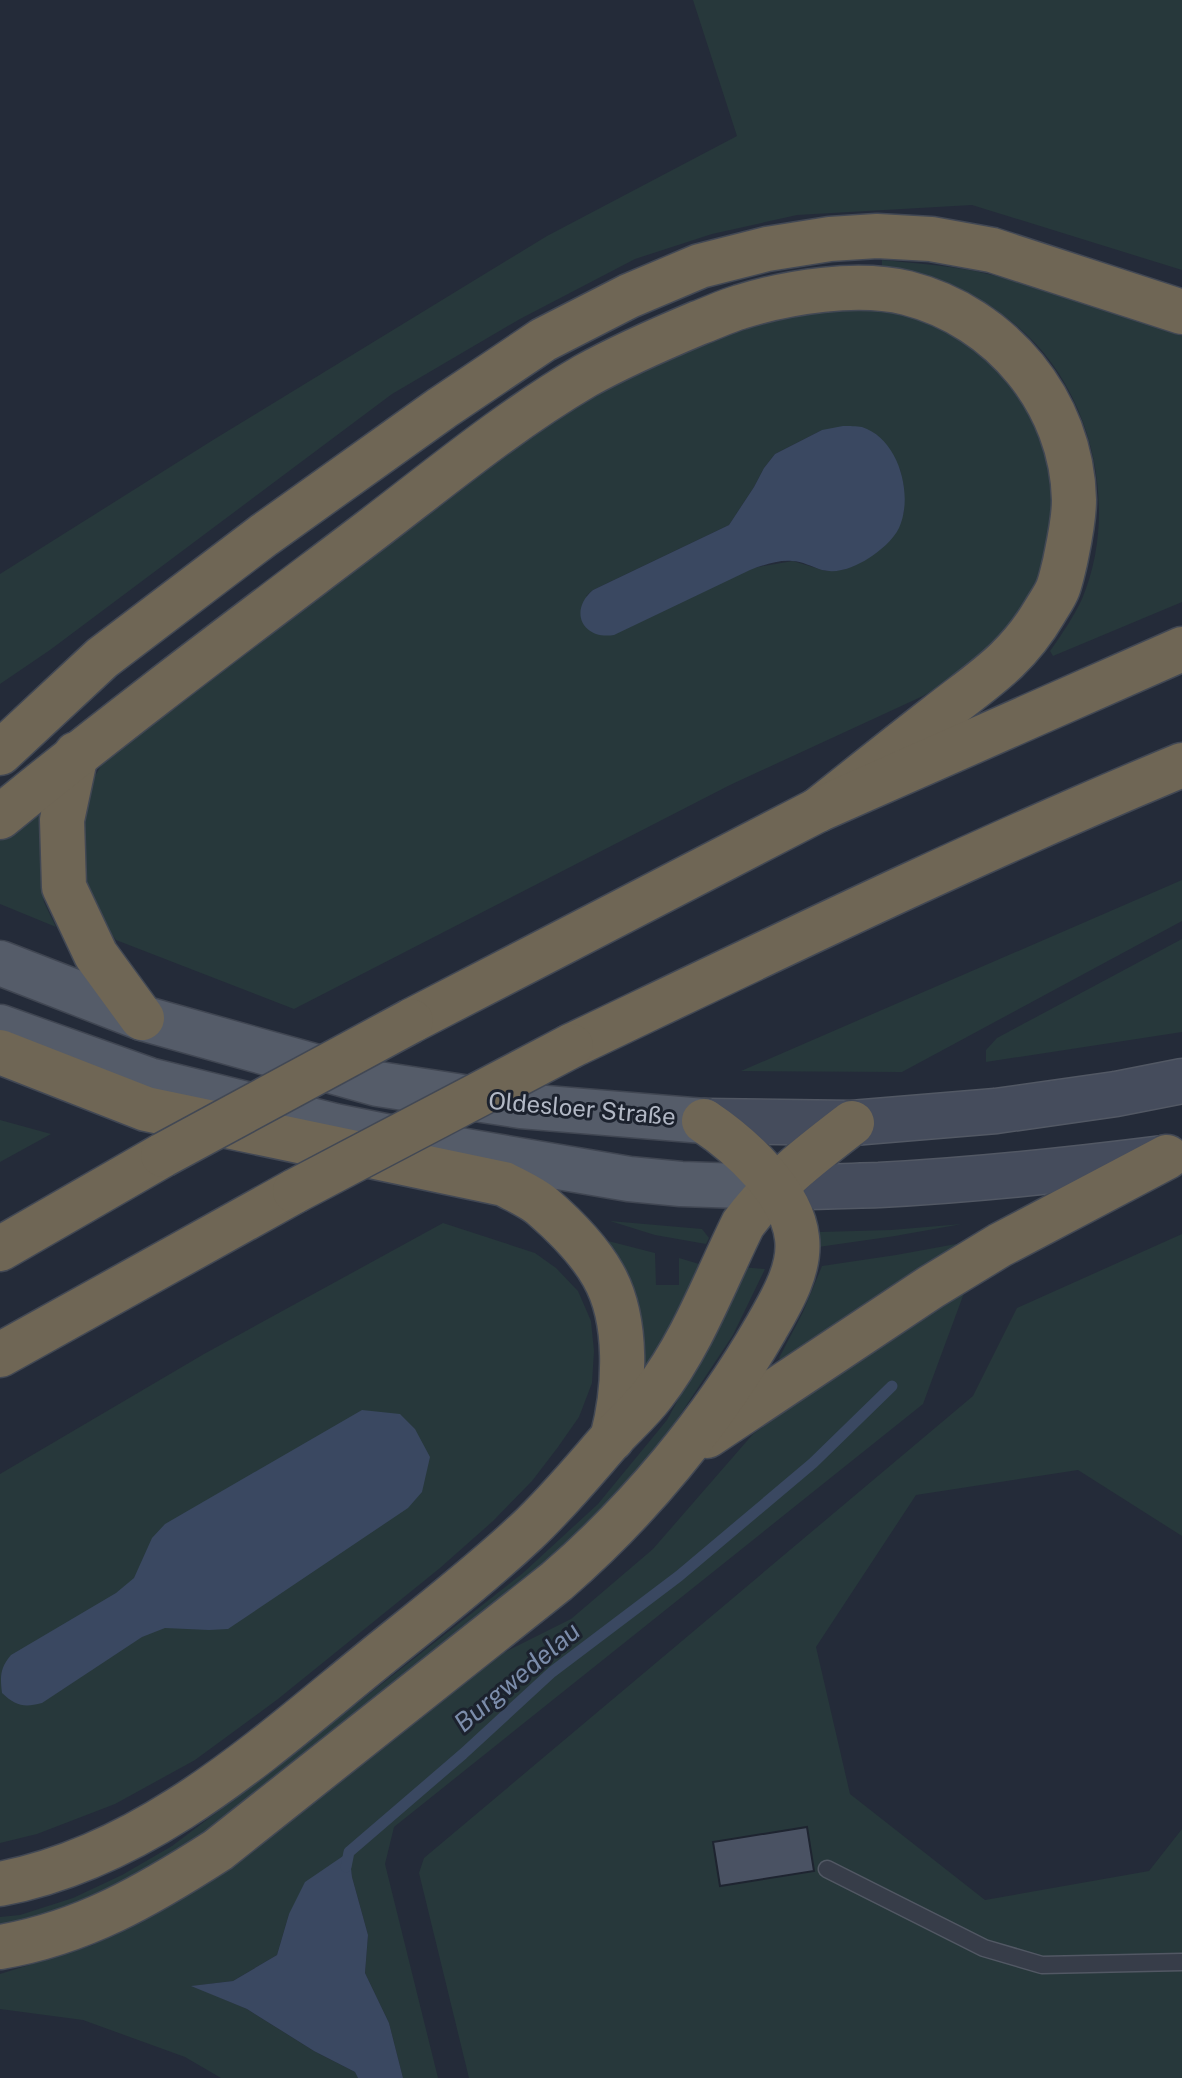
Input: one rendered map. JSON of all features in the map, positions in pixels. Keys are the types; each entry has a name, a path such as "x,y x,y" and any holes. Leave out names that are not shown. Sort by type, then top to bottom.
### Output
{"highway":[{"path":"0,753 102,658 277,525 442,408 543,340 629,296 700,266 767,249 830,239 877,236 931,239 992,250 1182,312"},
{"path":"0,817 76,754 513,424 585,376 660,338 740,307 815,290 857,288 904,292 946,306 981,326 1010,351 1049,402 1070,467 1074,500 1070,541 1058,589 1037,625 1013,656 978,687 818,810"},
{"path":"0,1249 163,1155 411,1021 818,810 1182,649"},
{"path":"0,711 102,658"},
{"path":"76,754 62,820 64,887 96,955 142,1018"},
{"path":"0,1355 295,1191 571,1046 865,905 1182,765"},
{"path":"0,1052 146,1109 504,1184 540,1204 589,1255 612,1295 619,1320 621,1369 617,1420 612,1439"},
{"path":"0,1947 65,1932 122,1908 218,1850 557,1581 630,1511 712,1413 738,1375 779,1306 798,1255 797,1235 789,1211 774,1187 745,1154 704,1121"},
{"path":"0,1884 23,1880 107,1850 154,1825 239,1767 437,1608 527,1531 652,1396 673,1367 743,1224 774,1187 852,1123"},
{"path":"675,1457 931,1287 1000,1245 1175,1156"},
{"path":"0,1377 51,1328"}],"main road":[{"name":"Oldesloer Straße","path":"0,963 142,1018 378,1084 521,1106 704,1121 852,1123 996,1111 1182,1081"},
{"path":"0,1027 149,1080 335,1126 629,1179 774,1187 849,1186 1001,1177 1175,1156"}],"lane":[{"path":"827,1869 984,1948 1042,1965 1182,1962"}],"shaded area":[{"path":"693,0 1182,0 1182,270 972,205 797,215 712,234 635,259 520,319 392,394 50,650 0,684 0,574 547,236 737,136"},
{"path":"882,260 952,267 1001,277 1080,300 1182,336 1182,602 1053,656 1050,651 1082,599 1093,563 1099,525 1098,487 1091,449 1079,412 1062,378 1039,348 1012,322 967,295 882,271"},
{"path":"843,309 887,311 921,319 954,334 984,355 1028,406 1044,439 1056,510 1042,581 1007,636 952,680 923,696 730,785 294,1009 116,940 93,910 78,871 81,799 113,746 519,442 637,371 758,320","holes":["822,430 900,469 904,513 846,569 826,571 793,561 586,596 729,525 775,454"]},
{"path":"43,800 40,870 44,902 56,927 0,904 0,839"},
{"path":"1182,880 1182,921 902,1072 741,1071"},
{"path":"1182,939 1182,1032 986,1062 986,1050 997,1038"},
{"path":"0,1120 51,1134 0,1162"},
{"path":"610,1221 702,1229 709,1238 706,1244 655,1235"},
{"path":"443,1223 535,1253 556,1268 578,1291 591,1321 594,1351 592,1383 579,1417 558,1447 532,1481 493,1521 440,1568 278,1699 195,1760 115,1804 37,1834 0,1843 0,1474 204,1354"},
{"path":"962,1224 895,1236 818,1247 820,1232"},
{"path":"1182,1234 1182,1536 1078,1470 916,1495 816,1647 850,1794 985,1900 1149,1871 1182,1829 1182,2078 469,2078 419,1873 424,1858 973,1396 1017,1308"},
{"path":"608,1241 655,1253 656,1285 679,1285 679,1258 699,1264 674,1325 641,1380 644,1342 640,1315 627,1277"},
{"path":"967,1242 872,1299 783,1363 779,1358 822,1266"},
{"path":"741,1267 765,1269 733,1335 668,1433 603,1509 527,1579 259,1794 177,1854 76,1909 0,1929 0,1917 20,1915 73,1898 122,1875 172,1846 523,1573 598,1504 667,1420 719,1324"},
{"path":"967,1285 923,1404 394,1827 385,1864 438,2078 403,2078 389,2023 365,1973 368,1935 348,1853 289,1914 277,1955 233,1981 193,1986 247,2009 314,2051 355,2072 358,2078 221,2078 185,2057 83,2020 0,2009 0,1974 93,1945 167,1902 483,1663 571,1619 653,1549 753,1434"}],"water":[{"path":"843,426 862,427 875,433 886,443 900,470 905,500 903,515 890,541 877,552 852,567 834,571 796,561 771,563 614,635 594,633 582,622 581,607 593,590 729,525 775,454 822,430"},
{"path":"362,1410 400,1414 415,1429 430,1457 422,1492 408,1508 228,1629 165,1628 142,1637 42,1703 20,1705 2,1693 2,1672 11,1655 116,1593 134,1578 152,1538 165,1524"},
{"path":"349,1852 352,1877 368,1935 365,1973 389,2023 403,2078 358,2078 355,2072 314,2051 247,2009 191,1986 233,1981 277,1955 289,1914 305,1882"}],"building":[{"path":"807,1827 814,1871 720,1886 713,1842"}],"waterway":[{"name":"Burgwedelau","path":"346,1867 349,1852 552,1672 679,1576 813,1463 892,1386"}]}
